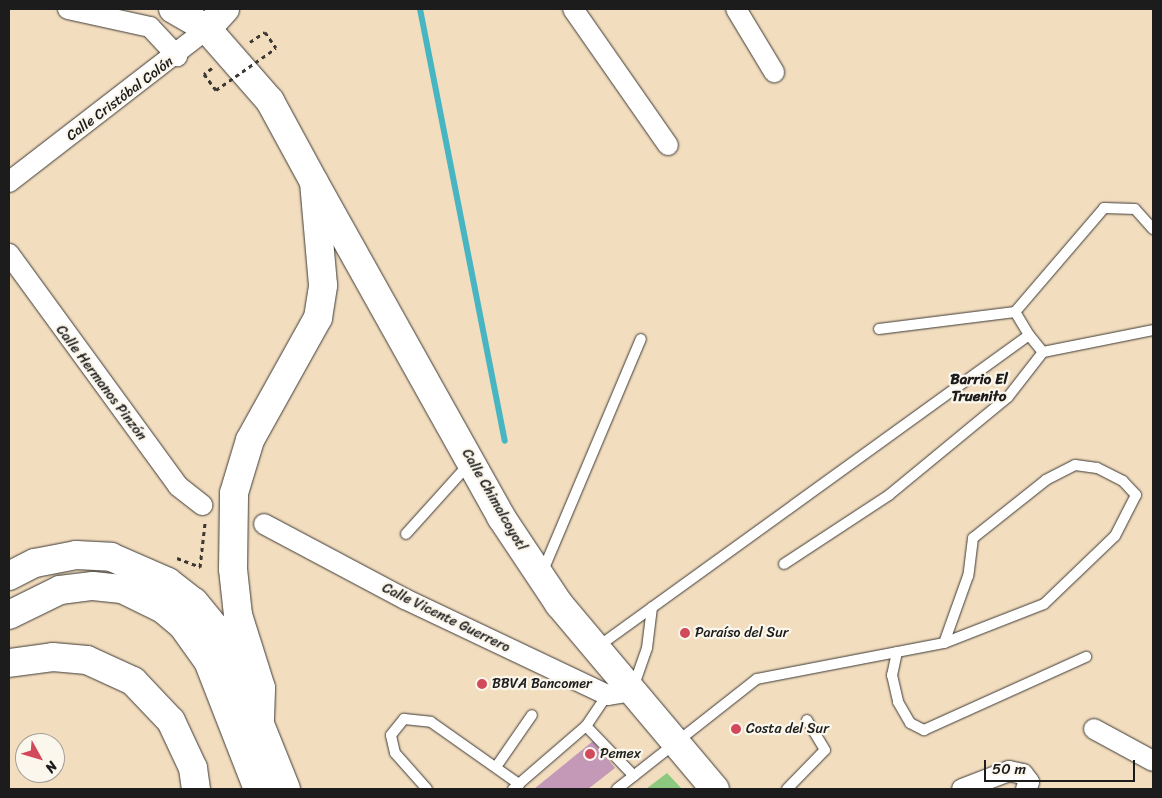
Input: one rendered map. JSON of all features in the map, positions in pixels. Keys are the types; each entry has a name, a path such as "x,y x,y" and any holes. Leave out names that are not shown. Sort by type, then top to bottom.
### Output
{"main road":[{"name":"Calle Chimalcoyotl","path":"173,9 207,29 232,54 270,101 471,462 540,576 596,648 620,693 676,744 715,789"},
{"name":"Calle Cristóbal Colón","path":"207,29 225,9"},
{"path":"260,719 261,688 238,615 233,569 234,493 250,440 318,318 323,285 314,182"},
{"path":"9,576 36,563 76,554 111,557 168,582 194,602 227,642 260,719 286,789"},
{"path":"9,614 60,590 92,586 142,596 164,609 194,639 229,710 258,789"},
{"path":"9,663 53,657 87,660 133,681 171,721 193,768 196,789"}],"street":[{"path":"68,9 150,28 177,56"},
{"path":"573,9 668,145"},
{"path":"736,9 774,72"},
{"name":"Calle Cristóbal Colón","path":"9,182 177,56 207,29"},
{"name":"Calle Hermanos Pinzón","path":"9,254 178,486 202,505"},
{"name":"Calle Vicente Guerrero","path":"264,524 405,599 620,693"},
{"path":"1094,729 1153,761"},
{"path":"962,789 1009,771 1023,774 1029,782 1026,789"}],"lane":[{"path":"879,329 1015,312 1104,208 1135,209 1153,229"},
{"path":"1015,312 1029,335 1043,352"},
{"path":"784,564 904,483 1008,397 1043,352 1153,330"},
{"path":"596,648 1029,335"},
{"path":"540,576 641,339"},
{"path":"406,534 471,462"},
{"path":"617,789 758,679 944,643 1044,604 1115,536 1136,494 1123,481 1090,467 1075,465 1046,480 973,538 968,576 944,643"},
{"path":"427,789 395,753 391,735 404,719 431,722 496,767 516,786 586,726 620,693 647,648 652,607"},
{"path":"897,652 892,676 898,702 910,723 924,730 1086,657"},
{"path":"496,767 532,715"},
{"path":"787,789 825,750 807,720"},
{"path":"586,726 634,776"}],"path":[{"path":"216,90 276,48 265,32 232,54"}],"green space":[{"path":"667,773 682,789 646,789"}],"building":[{"name":"Pemex","path":"593,741 615,768 588,789 534,789"}],"waterway":[{"path":"420,9 505,441"}],"place":[{"name":"Paraíso del Sur","path":"685,633"},
{"name":"BBVA Bancomer","path":"482,684"},
{"name":"Costa del Sur","path":"736,729"},
{"name":"Pemex","path":"590,754"}],"district":[{"name":"Barrio El Truenito","path":"979,388"}]}
